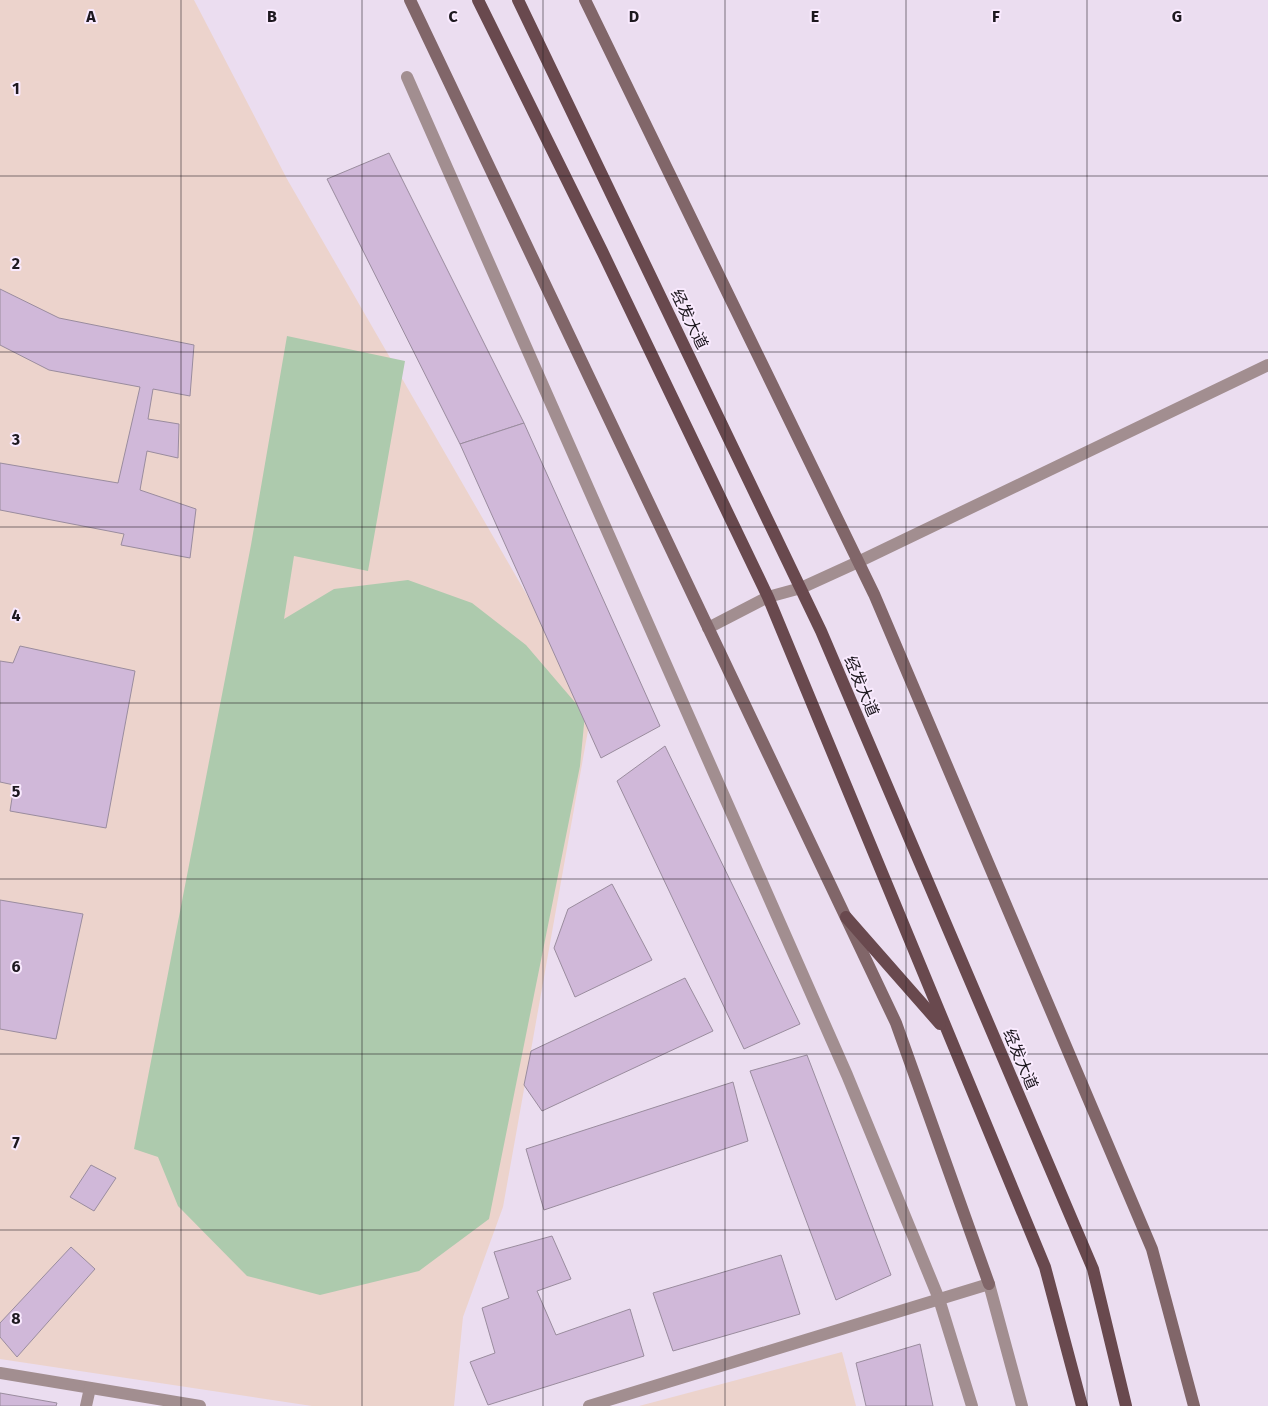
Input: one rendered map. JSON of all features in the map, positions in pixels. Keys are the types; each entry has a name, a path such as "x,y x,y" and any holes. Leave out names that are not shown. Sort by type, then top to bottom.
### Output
{"main road":[{"path":"410,0 896,1023 990,1284"},
{"path":"478,0 606,260 768,597 1045,1267 1082,1406"},
{"name":"经发大道","path":"518,0 829,649 1093,1269 1126,1406"},
{"path":"585,0 874,594 1152,1249 1194,1406"},
{"path":"846,917 947,1032"}],"street":[{"path":"407,77 847,1076 939,1299 972,1406"},
{"path":"708,628 768,597 801,588 858,562 1268,365"},
{"path":"590,1406 990,1284 1022,1406"},
{"path":"0,1373 200,1406"},
{"path":"86,1406 90,1388"}],"shaded area":[{"path":"0,0 194,0 287,179 592,708 503,1207 463,1317 454,1406 312,1406 0,1359"},
{"path":"842,1352 856,1406 639,1406"}],"green space":[{"path":"287,336 405,361 368,571 294,556 284,619 334,589 408,580 472,603 526,645 585,714 580,766 489,1219 419,1271 320,1295 247,1276 178,1206 158,1157 134,1149 251,545"}],"building":[{"path":"389,153 524,423 460,444 327,179"},
{"path":"0,289 59,318 194,345 190,396 153,389 148,419 179,424 178,458 147,451 140,490 196,509 190,558 121,545 124,534 0,510 0,463 118,483 140,387 49,370 0,345"},
{"path":"524,423 660,726 601,758 460,444"},
{"path":"20,646 135,671 106,828 10,811 14,785 0,782 0,661 13,663"},
{"path":"665,746 800,1024 744,1049 617,781"},
{"path":"612,884 652,960 575,997 554,948 568,909"},
{"path":"0,900 83,914 56,1039 0,1029"},
{"path":"685,978 713,1031 542,1111 524,1085 531,1051"},
{"path":"807,1055 891,1275 836,1300 750,1071"},
{"path":"733,1082 748,1141 544,1210 526,1149"},
{"path":"91,1165 116,1178 94,1211 70,1197"},
{"path":"552,1236 571,1279 537,1291 556,1335 630,1309 644,1356 488,1405 470,1362 495,1353 482,1308 509,1298 494,1252"},
{"path":"71,1247 95,1269 17,1357 0,1337 0,1323"},
{"path":"781,1255 800,1314 673,1351 653,1293"},
{"path":"920,1344 933,1406 866,1406 856,1363"},
{"path":"0,1393 57,1403 56,1406 0,1406"}]}
